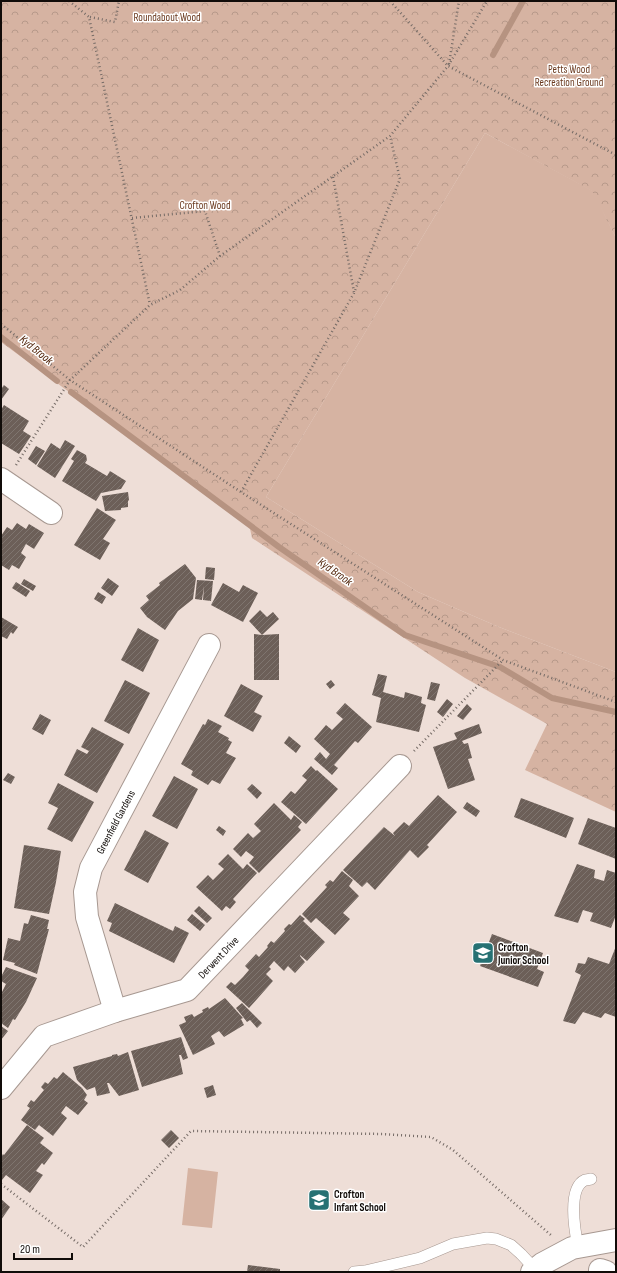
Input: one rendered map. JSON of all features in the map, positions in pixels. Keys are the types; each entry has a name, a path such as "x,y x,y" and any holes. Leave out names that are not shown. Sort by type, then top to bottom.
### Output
{"street":[{"path":"3,481 51,513"},
{"name":"Greenfield Gardens","path":"115,1011 87,917 85,892 91,868 209,645"},
{"name":"Derwent Drive","path":"1,1088 44,1036 115,1011 187,990 400,766"},
{"path":"534,1271 542,1264 573,1249 616,1240"}],"lane":[{"path":"573,1249 576,1192 580,1184 585,1180 592,1179"},
{"path":"354,1272 365,1271 420,1258 453,1244 487,1238 496,1239 511,1245 521,1254 534,1271"}],"path":[{"path":"69,1 89,17 115,22 119,1"},
{"path":"390,1 448,66 616,155"},
{"path":"448,66 459,1"},
{"path":"3,481 70,380 150,305 180,290 220,256 390,136 448,66 487,1"},
{"path":"89,17 150,305"},
{"path":"241,492 354,293 400,179 390,136"},
{"path":"333,176 354,293"},
{"path":"132,218 205,211 220,256"},
{"path":"1,324 70,380 503,660 616,702"},
{"path":"400,766 503,660"},
{"path":"1,1184 83,1247 191,1131 383,1134 431,1137 454,1150 573,1249"}],"green space":[{"name":"Crofton Wood","path":"1,1 616,1 616,238 592,191 485,133 266,497 418,592 499,627 616,672 616,812 525,770 547,724 465,678 252,538 249,524 1,342"},
{"path":"485,133 593,191 616,238 616,672 499,627 418,592 266,497"},
{"path":"188,1168 218,1172 212,1228 182,1225"}],"building":[{"path":"4,385 9,389 1,400 1,389"},
{"path":"4,405 29,421 23,431 31,436 19,454 1,443 1,410"},
{"path":"65,440 75,446 55,478 37,466 51,443 60,449"},
{"path":"36,446 45,451 36,465 28,459"},
{"path":"77,450 86,455 87,460 85,463 107,476 110,471 126,481 121,489 101,493 96,501 62,481 74,461 71,459"},
{"path":"128,492 128,507 121,508 121,510 105,511 102,496"},
{"path":"97,508 116,520 103,539 110,543 100,560 74,545"},
{"path":"17,523 26,529 29,524 44,533 34,549 26,544 21,553 26,557 19,569 12,565 9,570 1,565 1,536 7,527 12,530"},
{"path":"185,564 196,578 193,599 178,611 165,630 147,617 140,608 149,600 146,596 160,585 159,583"},
{"path":"206,567 215,568 214,580 205,579"},
{"path":"108,578 119,586 112,596 101,588"},
{"path":"24,579 36,586 33,591 21,584"},
{"path":"197,580 213,581 211,601 203,600 204,586 202,600 195,599"},
{"path":"16,582 30,591 26,597 12,588"},
{"path":"223,583 239,592 243,585 258,593 243,622 211,605"},
{"path":"98,592 106,597 102,604 94,599"},
{"path":"260,610 267,617 273,612 279,619 262,635 249,621"},
{"path":"1,617 18,627 13,634 11,632 7,639 1,636"},
{"path":"138,628 159,640 143,672 121,660"},
{"path":"254,634 279,634 279,680 254,680"},
{"path":"378,674 387,676 383,692 404,698 405,692 422,697 421,703 426,705 419,732 376,722 381,698 372,695"},
{"path":"125,680 150,693 129,734 104,721"},
{"path":"331,680 335,685 330,689 326,684"},
{"path":"431,682 440,684 435,701 427,699"},
{"path":"241,684 263,696 254,712 262,716 253,732 224,716"},
{"path":"447,699 453,704 443,717 437,712"},
{"path":"345,703 372,727 358,743 355,741 334,765 338,768 332,775 314,759 320,752 326,759 330,754 314,739 326,725 332,730 343,719 336,713"},
{"path":"467,704 472,709 463,720 457,716"},
{"path":"40,714 51,720 43,735 32,729"},
{"path":"208,719 222,726 218,732 229,738 228,740 232,742 226,753 236,758 220,784 212,780 208,785 191,775 193,771 181,764 203,724 205,725"},
{"path":"479,724 482,733 462,741 464,744 468,743 472,758 468,759 475,780 448,789 433,747 457,739 454,733"},
{"path":"92,727 124,744 97,793 64,775 77,749 87,754 89,751 81,747"},
{"path":"289,736 301,746 296,753 284,743"},
{"path":"311,766 338,789 306,824 281,802 291,791 295,794 307,780 302,776"},
{"path":"8,773 15,777 11,784 3,780"},
{"path":"174,776 198,789 177,829 152,816"},
{"path":"58,783 94,802 72,842 47,829 58,808 48,803"},
{"path":"252,784 262,793 257,799 247,789"},
{"path":"438,795 457,812 427,845 429,847 418,858 410,850 375,890 367,882 362,887 343,870 384,827 395,836 393,833 404,822 409,826"},
{"path":"521,798 574,818 566,838 514,817"},
{"path":"467,802 480,811 476,817 463,808"},
{"path":"274,803 291,820 294,815 302,822 298,827 301,830 259,873 249,863 254,857 246,851 241,857 233,849 248,833 253,838 261,831 254,824"},
{"path":"588,818 616,828 616,859 578,844"},
{"path":"219,826 226,831 223,836 216,830"},
{"path":"145,830 169,843 148,883 124,870"},
{"path":"24,845 61,851 49,914 14,908"},
{"path":"228,854 243,869 247,864 257,873 233,899 236,902 230,909 226,906 222,911 196,887 208,875 213,880 224,869 218,864"},
{"path":"577,864 595,870 594,878 604,881 607,870 616,873 616,915 611,928 590,921 593,913 583,910 578,923 554,916"},
{"path":"342,871 353,880 349,886 359,896 343,913 350,919 335,935 316,918 311,923 302,914 327,887 325,885 330,880 333,882"},
{"path":"115,903 173,931 175,926 189,933 174,963 109,931 112,923 107,921"},
{"path":"199,906 212,918 207,923 194,911"},
{"path":"192,914 205,925 200,931 187,920"},
{"path":"31,915 49,920 47,929 49,929 37,974 14,965 15,963 3,960 8,938 20,941 24,923 28,924"},
{"path":"300,915 305,919 303,921 325,942 307,961 300,955 305,962 295,973 288,966 284,971 274,961 269,967 271,969 266,974 273,981 249,1008 226,987 231,982 235,985 249,970 245,966 256,954 259,957 271,941 274,943 285,931 284,929 289,924 291,925"},
{"path":"492,934 543,953 537,969 544,972 538,987 480,966"},
{"path":"616,946 616,1017 605,1013 601,1018 583,1012 575,1024 563,1021 581,975 575,972 578,963 585,964 588,957 609,964"},
{"path":"6,967 37,978 26,1002 15,1020 13,1019 8,1028 1,1023 1,994 6,984 1,981 1,977"},
{"path":"225,998 243,1018 241,1019 244,1025 224,1037 219,1031 211,1036 215,1044 193,1055 179,1025 186,1022 184,1017 192,1014 194,1017 203,1012 202,1010 208,1007 209,1009"},
{"path":"242,1003 262,1023 257,1028 250,1020 247,1022 236,1008"},
{"path":"1,1026 8,1031 1,1040"},
{"path":"181,1037 188,1058 183,1060 181,1055 179,1055 183,1074 142,1087 131,1051"},
{"path":"128,1052 139,1090 119,1096 109,1083 107,1083 110,1093 97,1096 95,1087 87,1090 77,1080 73,1067 112,1055 117,1054 118,1056"},
{"path":"63,1072 82,1088 87,1095 84,1100 88,1103 78,1115 66,1106 61,1113 67,1118 53,1136 39,1125 35,1130 21,1120 30,1108 27,1106 31,1100 34,1102 44,1090 41,1087 45,1082 48,1084 54,1077 57,1079"},
{"path":"213,1085 216,1095 207,1098 204,1088"},
{"path":"27,1125 44,1138 40,1143 53,1153 44,1165 42,1163 36,1171 43,1175 30,1193 6,1175 2,1180 1,1179 1,1157"},
{"path":"171,1130 179,1138 169,1148 161,1140"},
{"path":"1,1199 10,1207 1,1220"},
{"path":"248,1265 280,1269 280,1272 247,1272"}],"waterway":[{"path":"493,55 523,1"},
{"name":"Kyd Brook","path":"1,337 57,381"},
{"name":"Kyd Brook","path":"71,392 279,547 405,635 500,667 552,698 616,712"}],"place":[{"name":"Crofton Junior School","path":"483,953"},
{"name":"Crofton Infant School","path":"319,1200"}],"park label":[{"name":"Roundabout Wood","path":"167,17"},
{"name":"Petts Wood Recreation Ground","path":"569,75"}]}
